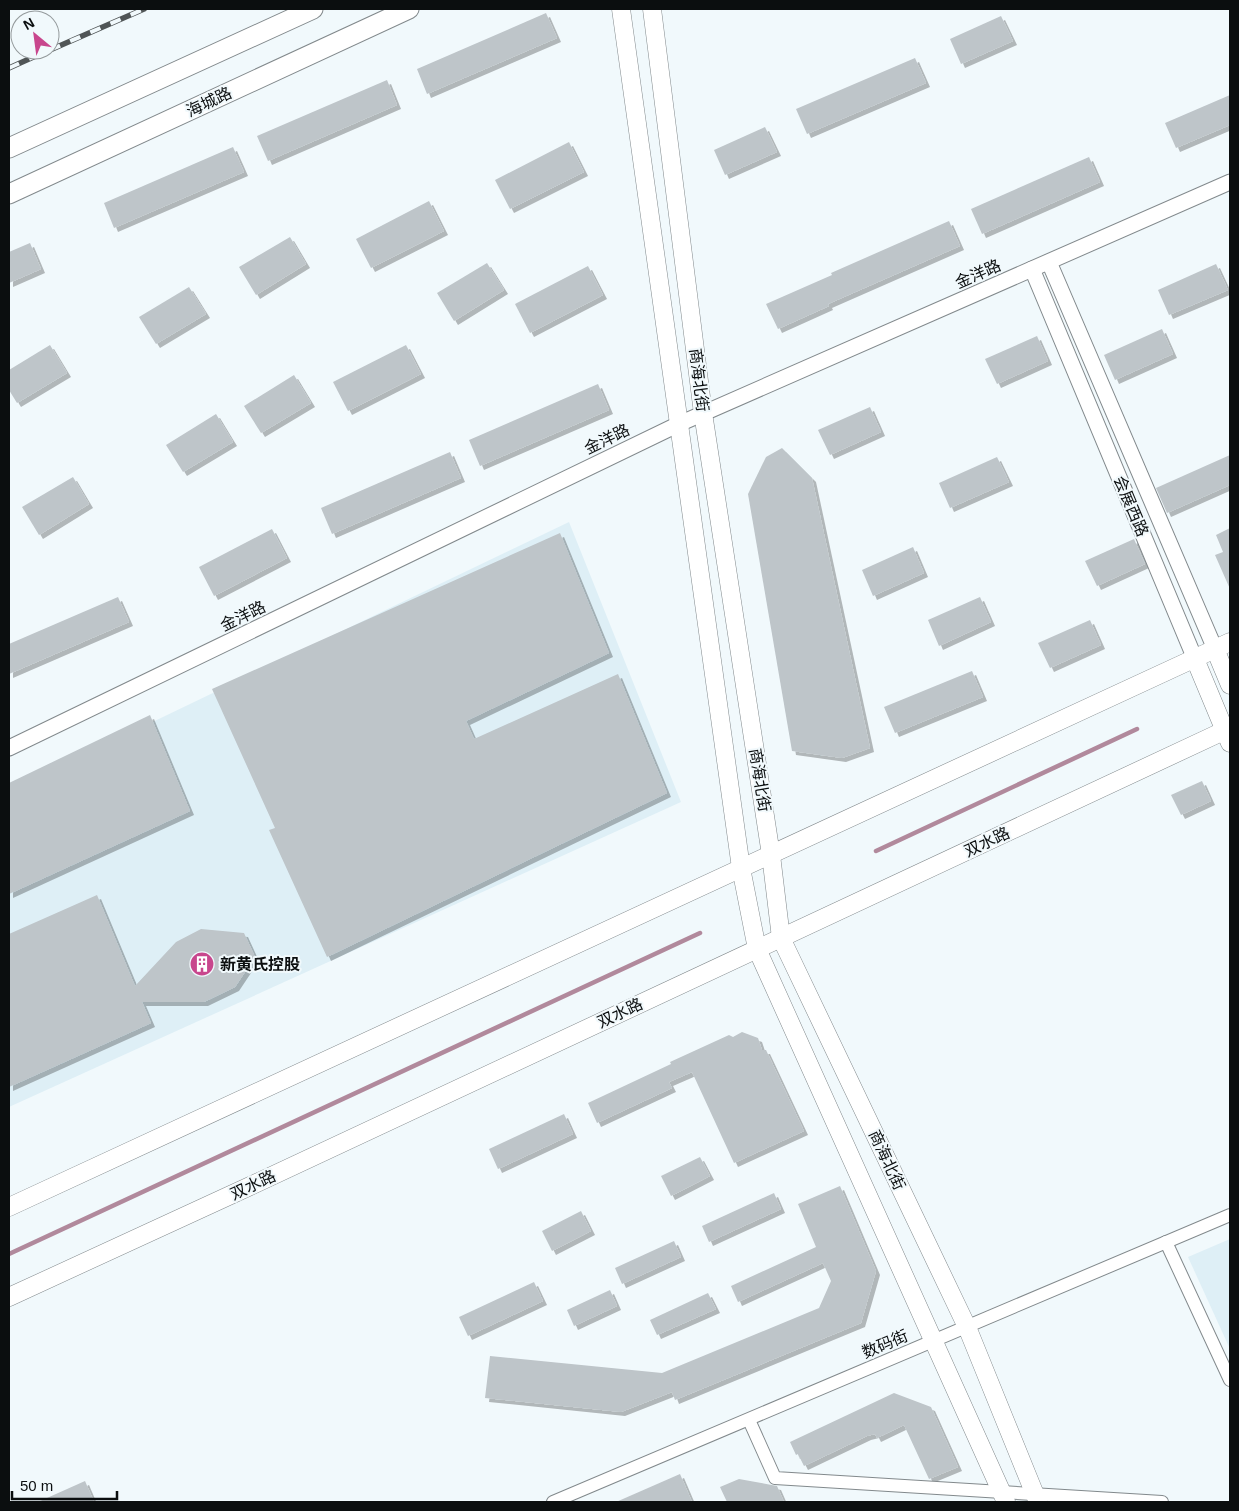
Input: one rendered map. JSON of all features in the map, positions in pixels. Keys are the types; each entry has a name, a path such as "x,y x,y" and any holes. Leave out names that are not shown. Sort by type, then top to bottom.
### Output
{"main road":[{"path":"9,148 313,9"},
{"name":"海城路","path":"9,194 409,9"},
{"name":"商海北街","path":"621,9 741,868 757,949 1004,1497"},
{"name":"商海北街","path":"652,9 703,414 771,855 781,938 967,1327 1036,1498"},
{"path":"9,1207 1223,645"},
{"name":"会展西路","path":"1223,645 1230,685"},
{"name":"会展西路","path":"1195,659 1228,734"},
{"name":"双水路","path":"9,1297 757,949 1228,734"}],"street":[{"name":"金洋路","path":"9,748 679,424 1230,182"},
{"name":"会展西路","path":"1049,262 1223,645"},
{"name":"会展西路","path":"1032,269 1195,659"},
{"name":"数码街","path":"553,1502 1230,1215"},
{"path":"1166,1242 1230,1380"},
{"path":"749,1420 775,1478 1004,1497 1162,1502"}],"shaded area":[{"path":"569,522 681,802 9,1107 9,791"},
{"path":"1230,1239 1230,1349 1188,1257"}],"building":[{"path":"546,13 557,38 427,94 417,69"},
{"path":"1001,16 1013,41 961,64 950,39"},
{"path":"915,58 926,83 807,134 796,109"},
{"path":"387,80 397,105 268,161 257,136"},
{"path":"1230,95 1230,125 1176,148 1165,123"},
{"path":"765,127 777,152 725,175 714,150"},
{"path":"569,142 584,172 510,209 495,180"},
{"path":"233,147 244,172 114,228 104,203"},
{"path":"1089,157 1100,182 982,234 971,209"},
{"path":"429,201 444,231 371,268 356,239"},
{"path":"949,221 960,246 828,304 829,306 778,329 766,304"},
{"path":"290,237 306,264 256,295 239,267"},
{"path":"30,243 41,269 9,283 9,252"},
{"path":"487,263 504,290 454,321 437,293"},
{"path":"1216,264 1228,290 1169,315 1158,290"},
{"path":"588,266 603,295 530,333 515,304"},
{"path":"189,287 206,314 156,344 139,317"},
{"path":"1162,329 1173,354 1115,380 1104,355"},
{"path":"1037,336 1048,361 997,384 985,359"},
{"path":"50,345 67,373 17,403 9,390 9,370"},
{"path":"406,345 421,374 348,411 333,382"},
{"path":"294,375 311,403 261,433 244,406"},
{"path":"598,384 609,410 480,466 469,440"},
{"path":"870,407 881,432 830,455 818,430"},
{"path":"216,414 233,442 183,472 166,445"},
{"path":"782,448 812,478 870,748 842,758 792,751 748,494 766,457"},
{"path":"450,452 461,478 332,534 321,508"},
{"path":"1230,455 1230,485 1167,513 1156,488"},
{"path":"997,457 1009,482 950,508 939,483"},
{"path":"73,477 89,504 39,535 22,507"},
{"path":"1230,528 1230,589 1215,555 1223,552 1216,535"},
{"path":"272,529 287,558 214,596 199,567"},
{"path":"560,533 609,653 466,721 474,739 618,674 667,793 327,957 269,830 275,828 212,689"},
{"path":"1134,539 1145,564 1097,586 1085,561"},
{"path":"913,547 924,573 873,596 862,570"},
{"path":"118,597 129,622 9,674 9,644"},
{"path":"980,597 991,622 939,646 928,620"},
{"path":"1090,620 1101,645 1050,668 1038,643"},
{"path":"972,671 983,697 895,733 884,707"},
{"path":"150,715 190,811 9,894 9,783"},
{"path":"1202,781 1211,801 1181,815 1171,795"},
{"path":"97,895 135,986 176,942 201,929 244,933 255,957 235,987 204,1002 142,1002 151,1023 9,1087 9,934"},
{"path":"742,1032 758,1038 762,1050 766,1050 804,1131 734,1163 692,1072 669,1082 672,1088 597,1123 588,1103 671,1064 670,1062 729,1035 733,1037"},
{"path":"564,1114 573,1134 498,1169 489,1149"},
{"path":"700,1157 710,1176 671,1196 661,1176"},
{"path":"840,1186 876,1271 861,1323 675,1400 672,1392 621,1412 485,1398 490,1356 662,1373 819,1308 831,1281 823,1263 738,1302 731,1286 816,1247 798,1204"},
{"path":"774,1193 781,1209 709,1242 702,1226"},
{"path":"581,1211 591,1231 552,1251 542,1231"},
{"path":"674,1241 681,1257 622,1284 615,1268"},
{"path":"534,1282 543,1301 468,1336 459,1317"},
{"path":"610,1290 617,1306 574,1326 567,1310"},
{"path":"708,1293 716,1309 657,1335 650,1320"},
{"path":"894,1393 931,1407 958,1467 929,1479 904,1425 877,1438 875,1434 867,1436 804,1466 798,1454 796,1455 790,1442"},
{"path":"680,1474 692,1502 616,1502"},
{"path":"739,1479 777,1486 784,1502 727,1502 720,1487"},
{"path":"85,1481 94,1502 38,1502"}],"waterway":[{"path":"876,851 1137,729"},
{"path":"9,1254 700,933"}],"railway":[{"path":"60,46 144,9"},
{"path":"9,68 27,60"}],"place":[{"name":"新黄氏控股","path":"202,964"}]}
